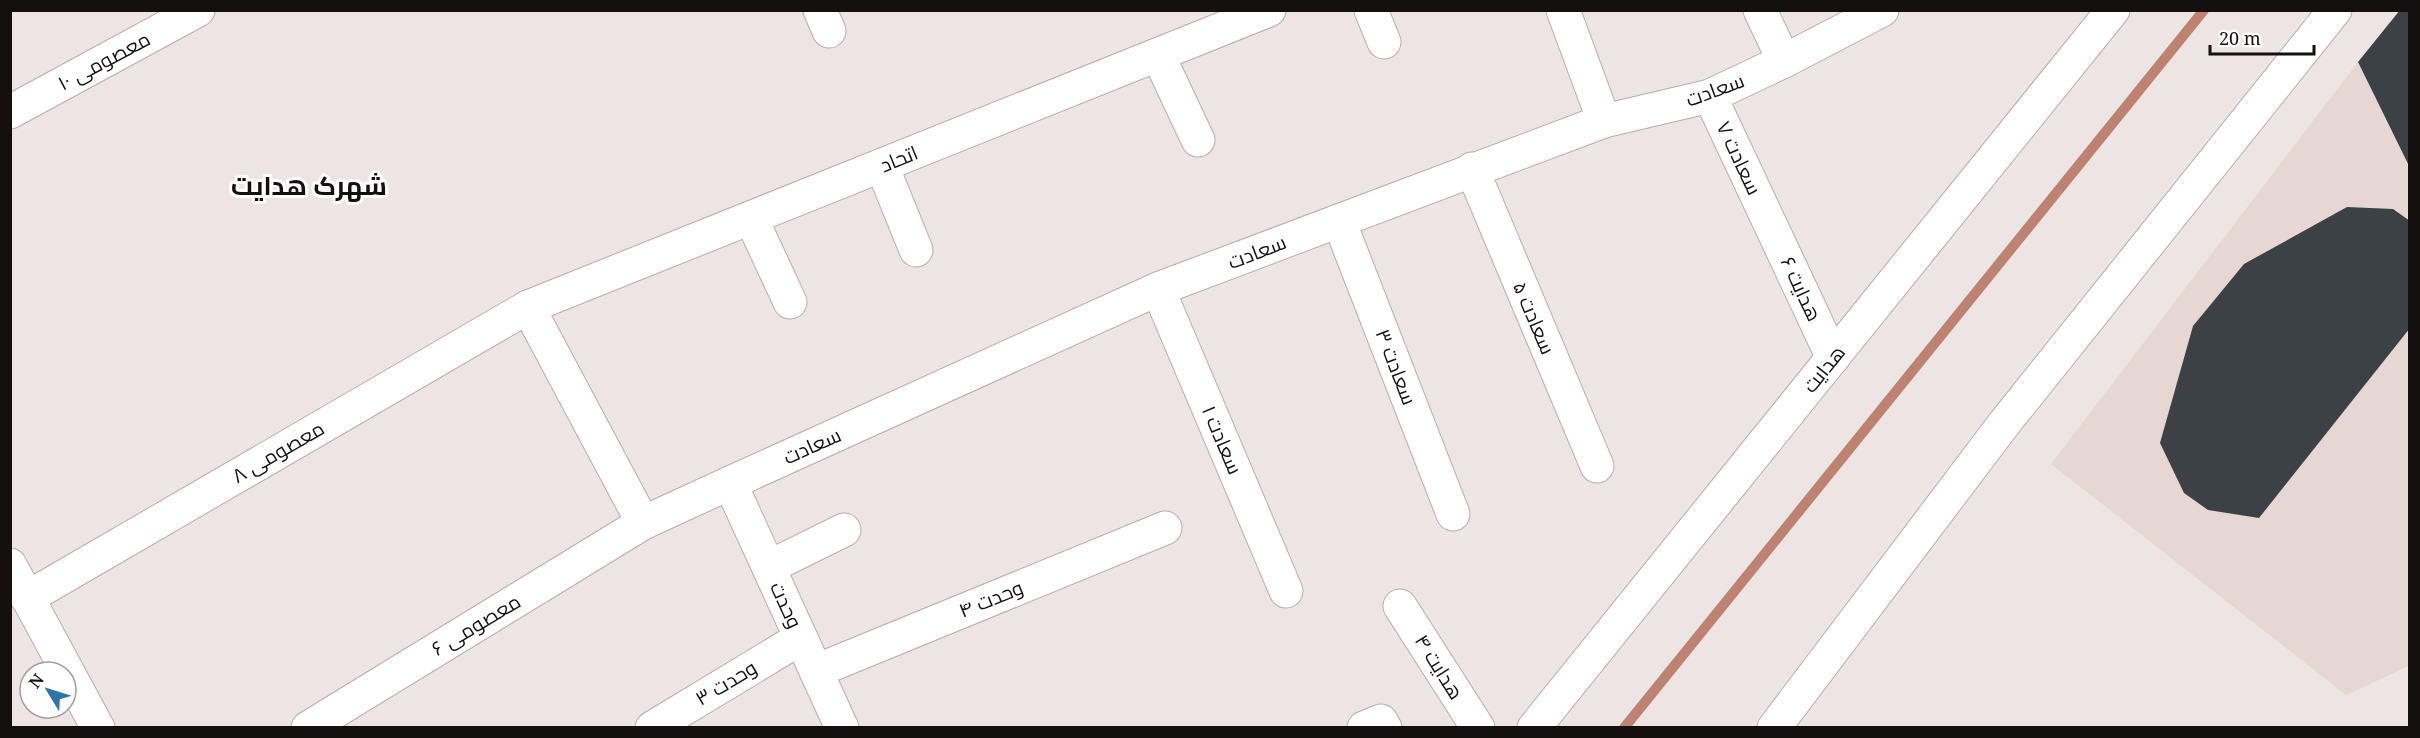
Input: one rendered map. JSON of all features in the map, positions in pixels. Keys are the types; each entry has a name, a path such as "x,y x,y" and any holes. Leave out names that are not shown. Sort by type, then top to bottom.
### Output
{"street":[{"name":"معصومی ۱۰","path":"10,111 198,10"},
{"name":"اتحاد","path":"528,307 1269,10"},
{"path":"1371,10 1384,42"},
{"path":"1563,10 1604,121"},
{"path":"1760,10 1784,61"},
{"name":"سعادت","path":"643,523 1158,289 1604,121 1710,96 1882,10"},
{"name":"هدایت","path":"1534,728 2113,10"},
{"path":"1774,728 2003,425 2335,10"},
{"path":"1158,55 1198,140"},
{"name":"سعادت ۷","path":"1710,96 1768,219"},
{"path":"882,166 916,250"},
{"name":"سعادت ۵","path":"1472,169 1597,466"},
{"path":"751,218 790,302"},
{"name":"هدایت ۶","path":"1768,219 1833,358"},
{"name":"سعادت ۳","path":"1339,221 1453,514"},
{"name":"سعادت ۱","path":"1158,289 1286,591"},
{"path":"528,307 643,523"},
{"name":"معصومی ۸","path":"27,598 528,307"},
{"name":"وحدت","path":"730,483 842,728"},
{"name":"معصومی ۶","path":"308,728 643,523"},
{"name":"وحدت ۴","path":"816,671 1165,528"},
{"path":"769,567 844,530"},
{"path":"10,565 98,728"},
{"name":"هدایت ۴","path":"1400,606 1478,728"},
{"name":"وحدت ۳","path":"652,728 801,638"}],"shaded area":[{"path":"2358,62 2409,168 2409,666 2346,695 2051,464"}],"building":[{"path":"2400,10 2410,10 2410,168 2358,62"},
{"path":"2347,207 2393,209 2410,221 2410,328 2259,518 2208,510 2184,493 2160,443 2193,326 2244,264"}],"waterway":[{"path":"1624,728 2204,10"}],"district":[{"name":"شهرک هدایت","path":"309,186"}]}
